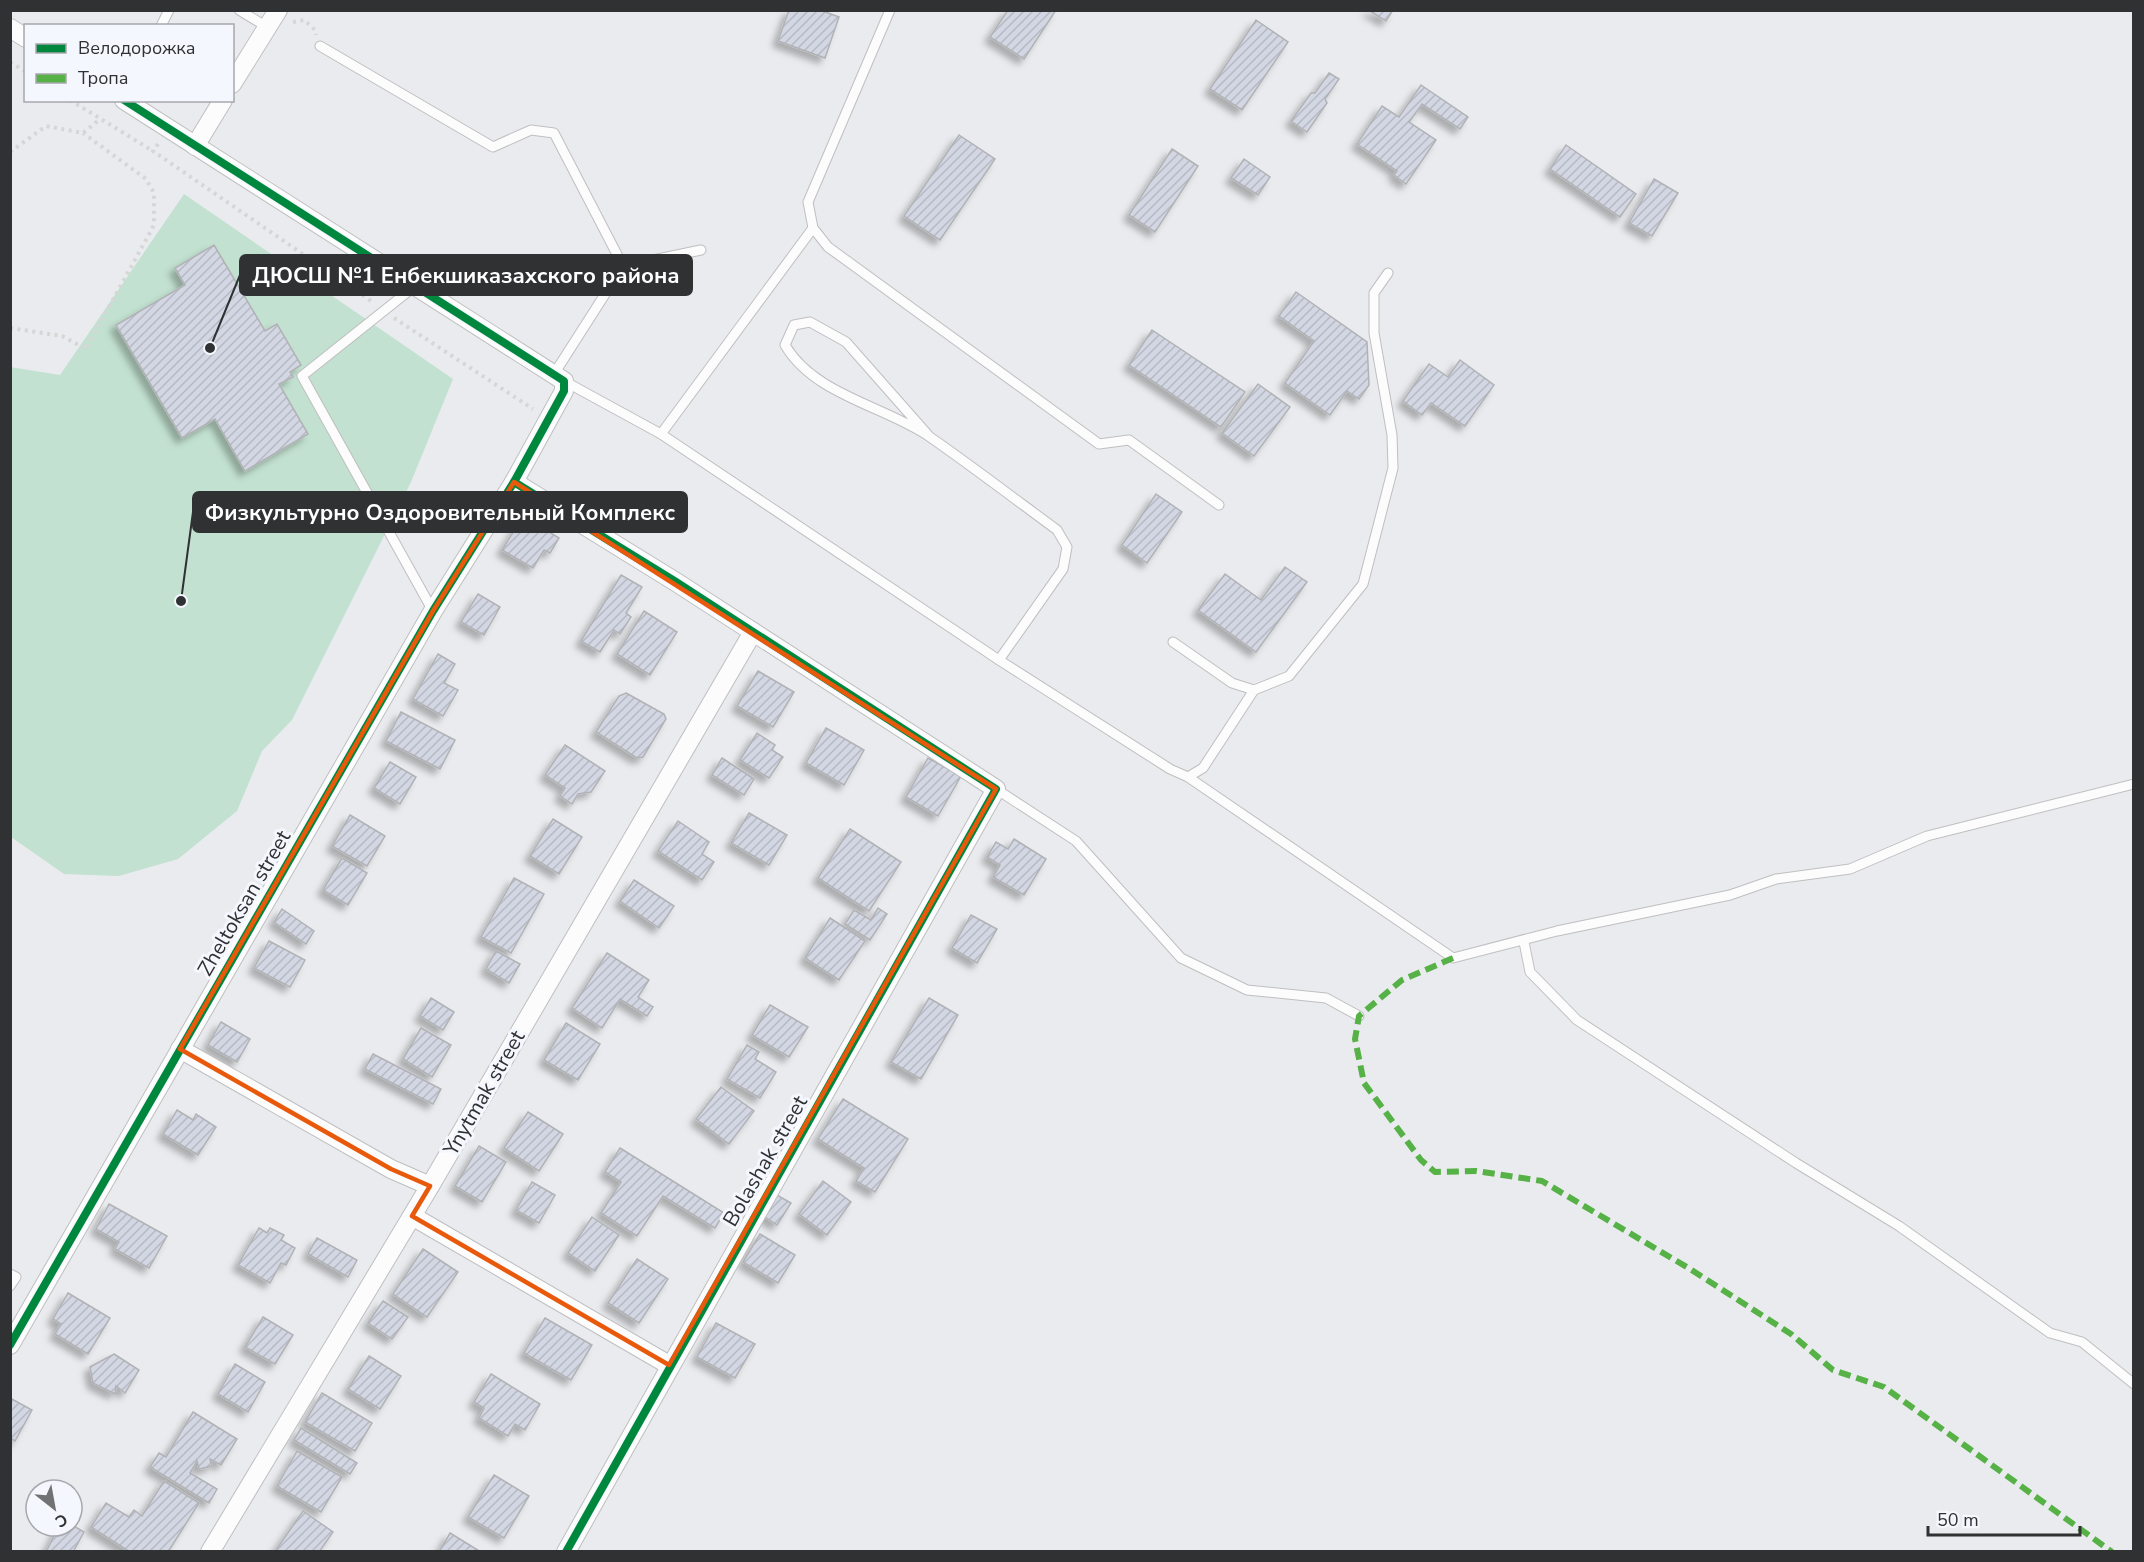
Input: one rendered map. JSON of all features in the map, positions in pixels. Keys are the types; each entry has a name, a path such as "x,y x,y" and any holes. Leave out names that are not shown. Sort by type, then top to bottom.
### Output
{"street":[{"path":"234,81 274,18"},
{"path":"10,28 24,37"},
{"path":"127,102 559,377"},
{"path":"195,146 222,102"},
{"name":"Zheltoksan street","path":"10,1345 433,611 514,482 562,399 559,377"},
{"path":"514,482 753,632 996,789"},
{"name":"Ynytmak street","path":"210,1551 430,1186 753,632"},
{"name":"Bolashak street","path":"566,1551 996,789"},
{"path":"180,1049 391,1170 430,1186"},
{"path":"412,1216 669,1365"}],"lane":[{"path":"162,24 170,10"},
{"path":"239,10 274,18"},
{"path":"890,10 808,202 813,228 828,247 1099,444 1129,440 1219,504"},
{"path":"320,46 493,147 531,130 555,133 623,266"},
{"path":"661,434 813,228"},
{"path":"701,250 623,266 559,377 661,434 999,660 1170,770 1188,777 1452,958 1524,942 1557,931 1730,895 1776,879 1850,869 1927,836 2133,784"},
{"path":"1188,777 1203,768 1254,690 1289,676 1363,584 1393,468 1392,435 1374,333 1374,293 1388,273"},
{"path":"415,286 302,376 433,611"},
{"path":"928,435 846,342 810,322 794,325 785,345 794,361 836,389 928,435 1057,530 1067,547 1063,569 999,660"},
{"path":"1173,642 1232,683 1254,690"},
{"path":"996,789 1076,841 1181,957 1247,990 1326,998 1359,1016"},
{"path":"1524,942 1530,972 1577,1020 1796,1163 1899,1226 2050,1333 2082,1342 2133,1384"},
{"path":"10,1274 16,1277 10,1286"}],"path":[{"path":"274,18 291,22 304,20 315,30 320,46"},
{"path":"10,62 24,71"},
{"path":"73,102 153,151 384,311 550,419"},
{"path":"82,133 99,120"},
{"path":"10,152 46,126 82,133 146,179 154,193 154,225 86,349 62,336 10,328"},
{"path":"153,151 168,128"},
{"path":"375,303 396,274"}],"highlighted area":[{"path":"514,482 996,789 669,1365 412,1216 430,1186 391,1169 180,1049 433,611"}],"green space":[{"path":"184,194 453,379 411,482 292,720 262,751 237,811 178,859 119,876 64,874 11,837 10,367 60,375"}],"building":[{"path":"789,10 820,10 839,17 825,58 778,41"},
{"path":"1008,10 1056,10 1024,59 990,37"},
{"path":"1368,10 1393,10 1386,21"},
{"path":"1256,20 1288,42 1242,110 1210,89"},
{"path":"1329,73 1339,79 1325,99 1327,103 1307,132 1291,121"},
{"path":"1421,85 1468,117 1460,129 1422,104 1409,122 1436,140 1406,184 1394,175 1397,171 1357,144 1382,106 1399,117"},
{"path":"959,135 995,159 940,240 904,216"},
{"path":"1566,145 1636,194 1620,217 1550,169"},
{"path":"1172,149 1198,166 1155,232 1129,215"},
{"path":"1244,159 1270,177 1258,195 1231,178"},
{"path":"1654,179 1678,193 1652,236 1629,223"},
{"path":"214,245 265,331 277,324 301,365 290,372 293,377 279,384 308,434 245,471 215,419 182,438 116,325 185,285 175,268"},
{"path":"1296,292 1367,342 1369,385 1359,399 1347,391 1330,415 1285,383 1314,341 1279,316"},
{"path":"1152,330 1245,392 1221,427 1129,365"},
{"path":"1460,360 1494,385 1465,426 1431,403 1422,415 1403,401 1429,364 1448,377"},
{"path":"1258,384 1290,407 1254,456 1222,433"},
{"path":"1156,494 1182,512 1147,563 1122,545"},
{"path":"534,516 546,524 544,529 559,538 550,553 544,550 533,568 502,550 522,518 530,522"},
{"path":"1285,567 1307,582 1256,652 1198,610 1225,574 1261,600"},
{"path":"621,575 642,587 626,613 631,617 620,634 614,630 600,652 581,641"},
{"path":"478,594 500,607 484,635 461,622"},
{"path":"644,611 677,632 650,675 617,654"},
{"path":"438,654 455,664 444,683 458,690 443,716 413,699"},
{"path":"758,671 794,692 773,727 737,706"},
{"path":"626,693 664,714 666,719 643,757 637,758 596,732 619,696"},
{"path":"401,712 455,740 440,769 386,741"},
{"path":"826,728 864,750 844,785 806,763"},
{"path":"757,733 775,745 772,750 783,757 769,778 740,760"},
{"path":"565,745 605,771 591,792 578,794 572,804 560,796 565,788 545,775"},
{"path":"722,758 754,779 744,795 712,775"},
{"path":"928,758 961,776 938,816 906,797"},
{"path":"390,762 416,777 400,804 374,788"},
{"path":"749,813 787,835 769,865 731,843"},
{"path":"350,815 385,836 367,866 332,846"},
{"path":"553,819 582,837 559,874 530,856"},
{"path":"678,821 709,842 702,854 714,862 702,880 658,851"},
{"path":"850,829 901,862 869,911 818,878"},
{"path":"1014,839 1046,859 1024,895 993,877 1000,865 987,857 996,842 1008,849"},
{"path":"342,858 367,873 348,905 323,890"},
{"path":"514,878 544,894 511,953 481,937"},
{"path":"634,880 674,906 659,928 620,901"},
{"path":"878,908 887,914 870,940 845,924 854,910 871,920"},
{"path":"282,909 314,931 306,944 274,922"},
{"path":"971,915 997,929 977,963 952,948"},
{"path":"830,918 865,941 839,980 805,958"},
{"path":"269,941 305,960 290,987 254,968"},
{"path":"496,951 520,964 509,983 486,969"},
{"path":"607,953 649,980 638,997 653,1007 647,1016 620,999 602,1028 572,1008"},
{"path":"431,998 454,1012 443,1030 420,1016"},
{"path":"929,998 958,1015 921,1079 891,1062"},
{"path":"770,1005 808,1027 789,1057 752,1035"},
{"path":"221,1022 250,1039 237,1062 208,1045"},
{"path":"566,1023 600,1044 578,1080 544,1060"},
{"path":"421,1028 451,1045 432,1077 403,1059"},
{"path":"747,1045 759,1052 755,1059 776,1072 760,1098 727,1079"},
{"path":"373,1054 441,1089 433,1104 365,1069"},
{"path":"721,1087 754,1111 729,1144 696,1119"},
{"path":"843,1099 908,1139 875,1192 856,1181 864,1168 818,1139"},
{"path":"177,1110 193,1120 196,1114 216,1127 198,1155 163,1134"},
{"path":"528,1112 563,1134 539,1171 504,1148"},
{"path":"479,1146 506,1162 482,1202 455,1186"},
{"path":"620,1148 724,1213 715,1228 663,1196 637,1236 601,1213 621,1182 605,1172"},
{"path":"823,1181 851,1202 827,1235 799,1214"},
{"path":"532,1182 555,1195 539,1223 516,1210"},
{"path":"775,1194 791,1203 777,1225 762,1215"},
{"path":"109,1204 167,1236 149,1268 115,1249 119,1242 96,1229"},
{"path":"592,1217 619,1235 595,1271 568,1253"},
{"path":"259,1228 267,1233 270,1228 284,1235 281,1240 295,1248 286,1265 281,1263 270,1283 238,1265"},
{"path":"760,1234 795,1255 778,1283 743,1262"},
{"path":"317,1238 357,1260 348,1277 308,1254"},
{"path":"423,1249 458,1272 427,1317 393,1294"},
{"path":"637,1259 668,1279 639,1323 608,1303"},
{"path":"68,1293 110,1318 88,1354 55,1334 61,1324 53,1319"},
{"path":"383,1301 408,1317 392,1339 368,1323"},
{"path":"263,1317 293,1335 275,1364 245,1347"},
{"path":"545,1318 592,1345 571,1380 524,1353"},
{"path":"716,1323 755,1344 735,1378 697,1357"},
{"path":"114,1354 139,1370 125,1393 116,1386 115,1394 93,1383 90,1367"},
{"path":"369,1356 401,1376 380,1409 348,1389"},
{"path":"235,1364 265,1382 248,1412 218,1394"},
{"path":"491,1374 540,1404 525,1430 515,1424 508,1436 479,1418 484,1408 474,1402"},
{"path":"322,1393 372,1423 355,1451 305,1422"},
{"path":"10,1398 32,1410 15,1441 10,1438"},
{"path":"193,1412 237,1439 221,1465 210,1459 212,1466 199,1469 197,1461 190,1473 217,1489 209,1503 150,1467 159,1453 166,1457"},
{"path":"301,1428 357,1463 350,1474 294,1440"},
{"path":"297,1451 342,1477 321,1512 277,1486"},
{"path":"494,1475 529,1496 504,1538 468,1517"},
{"path":"164,1481 199,1503 168,1552 130,1552 91,1527 106,1503 129,1517 134,1510 142,1516"},
{"path":"303,1511 333,1532 319,1552 279,1552 276,1550"},
{"path":"450,1533 481,1552 439,1552"},
{"path":"53,1538 81,1538 73,1552 46,1552"}],"marked path":[{"path":"1453,958 1402,980 1359,1016 1355,1039 1364,1083 1421,1160 1435,1172 1476,1171 1542,1181 1690,1269 1791,1334 1833,1370 1884,1387 2112,1552"}],"cycle path":[{"path":"10,1345 433,611 514,482 564,391 564,381 127,102"},
{"path":"514,482 676,582 996,789 566,1552"}],"place":[{"name":"ДЮСШ №1 Енбекшиказахского района","path":"210,348"},
{"name":"Физкультурно Оздоровительный Комплекс","path":"181,601"}]}
